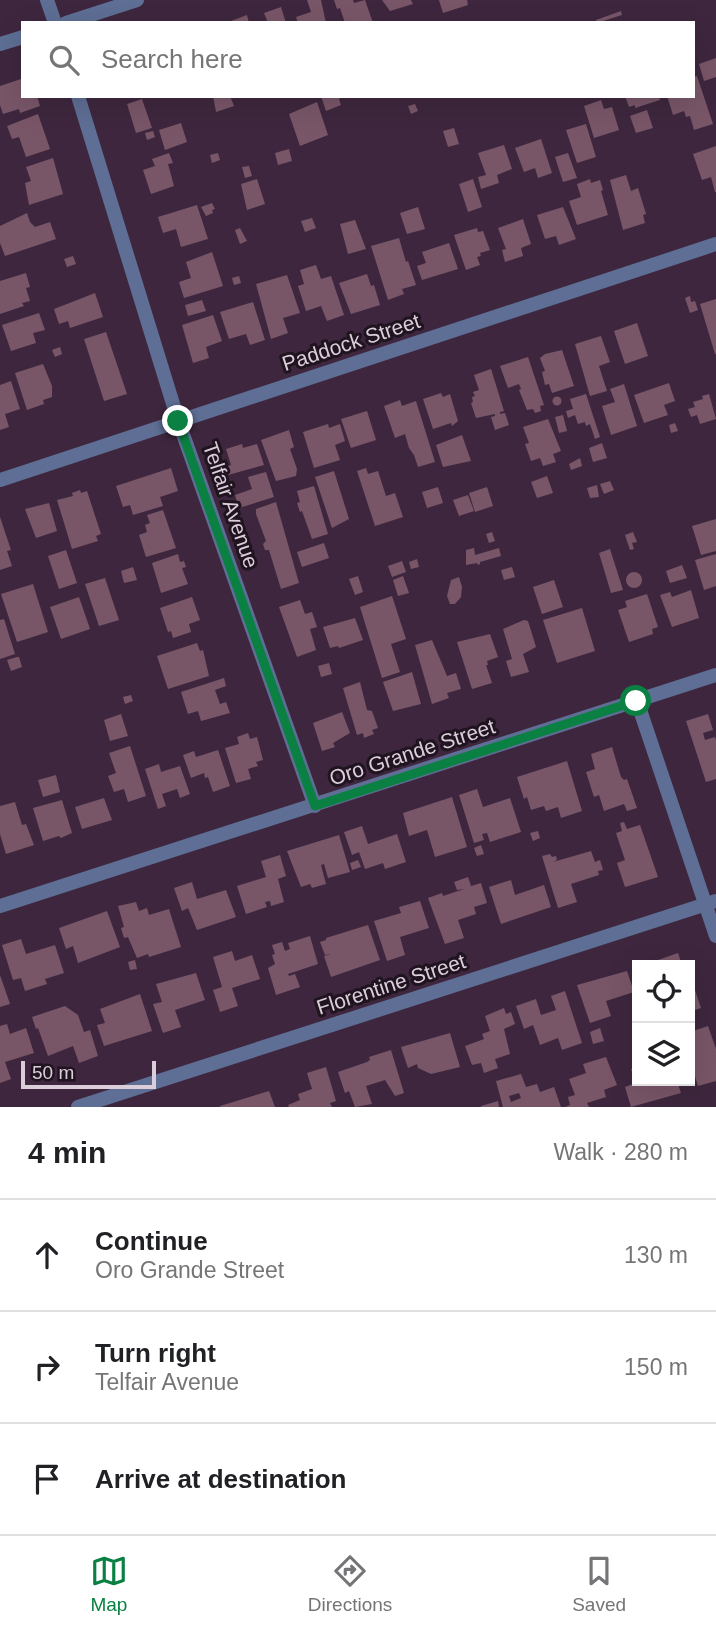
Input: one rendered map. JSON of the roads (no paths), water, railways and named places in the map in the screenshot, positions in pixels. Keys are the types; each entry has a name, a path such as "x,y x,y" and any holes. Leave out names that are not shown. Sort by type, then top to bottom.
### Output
{"street":[{"path":"47,0 54,21"},
{"path":"72,21 137,0"},
{"path":"0,44 21,38"},
{"name":"Telfair Avenue","path":"79,98 178,421 315,806"},
{"name":"Paddock Street","path":"0,480 716,244"},
{"name":"Oro Grande Street","path":"0,906 716,675"},
{"path":"636,701 710,903 716,936"},
{"name":"Florentine Street","path":"78,1107 710,903"}]}
